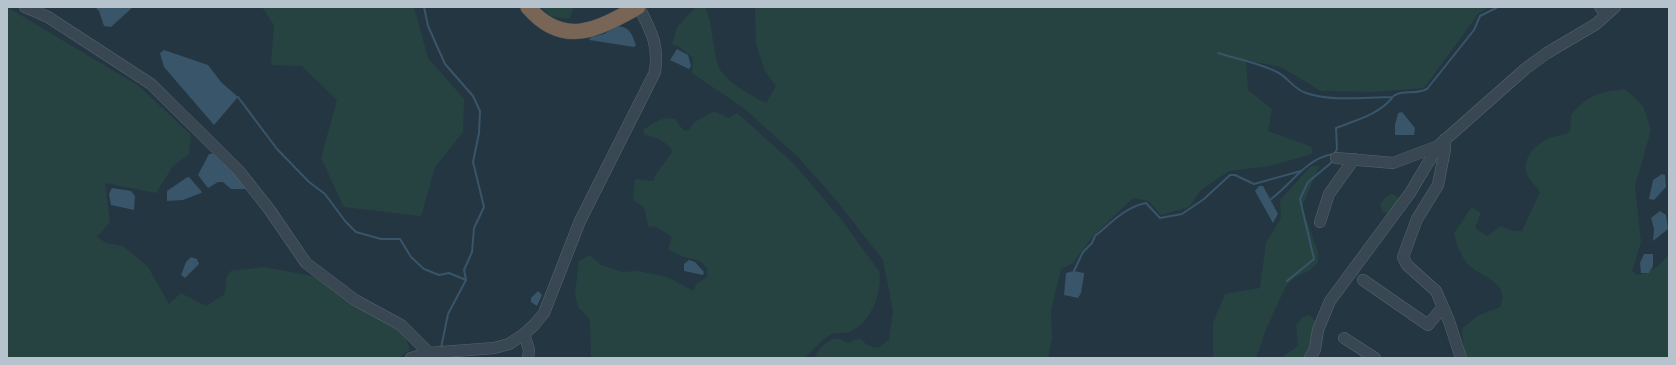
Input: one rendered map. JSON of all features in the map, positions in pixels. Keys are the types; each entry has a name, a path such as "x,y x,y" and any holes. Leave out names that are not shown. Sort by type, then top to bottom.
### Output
{"highway":[{"path":"528,7 538,19 555,29 573,33 585,32 608,24 639,7"}],"street":[{"path":"25,7 48,17 150,84 239,171 269,208 306,263 354,300 401,325 429,353"},
{"path":"411,358 429,353 494,348 509,344 524,334 544,313 580,221 654,72 657,56 655,43 639,7"},
{"path":"1336,158 1393,163 1441,142 1525,69 1603,11 1615,7"},
{"path":"1441,142 1445,149 1438,185 1417,219 1404,256 1407,265 1433,286 1449,322 1461,358"},
{"path":"1310,358 1315,349 1318,330 1330,301 1410,193 1441,142"},
{"path":"1320,222 1329,194 1354,159"},
{"path":"1363,280 1428,325 1442,308"},
{"path":"524,334 529,350 528,358"},
{"path":"1344,338 1375,358"}],"green space":[{"path":"7,7 139,86 191,135 189,154 173,166 156,193 105,183 110,222 97,237 106,243 123,246 148,267 169,304 181,293 206,306 225,294 226,278 231,271 264,267 312,276 404,333 410,350 398,358 7,358"},
{"path":"262,7 414,7 428,58 464,99 463,132 435,167 421,216 344,207 321,158 337,100 302,66 271,65 274,25"},
{"path":"541,7 574,7 569,19 551,16"},
{"path":"696,7 705,7 708,14 716,58 721,71 739,87 766,103 776,86 765,71 756,44 755,7 1489,7 1479,13 1424,88 1372,92 1321,91 1281,67 1246,60 1248,90 1272,109 1268,131 1310,146 1313,149 1311,154 1270,166 1229,171 1201,190 1189,207 1161,215 1149,201 1133,198 1093,236 1073,263 1061,269 1051,310 1052,338 1048,358 815,358 824,344 836,339 849,343 854,340 861,339 867,345 878,348 889,340 893,311 883,260 836,200 798,157 745,109 692,73 693,58 678,46 672,45 677,27"},
{"path":"1625,89 1643,106 1651,130 1635,186 1641,242 1632,271 1637,275 1647,273 1659,265 1669,254 1669,358 1465,358 1462,329 1477,316 1500,307 1502,298 1498,285 1466,262 1458,248 1454,233 1471,208 1481,213 1475,228 1487,236 1501,226 1514,231 1522,231 1540,192 1527,174 1526,162 1528,156 1542,142 1568,133 1570,131 1571,115 1583,103 1601,93"},
{"path":"714,111 729,118 737,113 793,163 841,219 879,271 879,288 874,306 870,314 858,327 849,332 830,335 805,358 591,358 590,319 578,307 575,294 579,261 590,255 601,265 622,272 638,271 667,277 694,291 696,284 707,277 707,268 696,259 687,258 668,249 672,237 657,227 648,226 644,207 633,200 635,179 653,181 673,151 660,140 644,135 644,129 662,119 670,118 675,119 683,130 688,131 695,122"},
{"path":"1311,166 1319,166 1302,207 1318,252 1318,262 1309,271 1294,278 1286,286 1267,327 1256,358 1213,358 1213,323 1225,294 1260,288 1266,243 1281,218 1280,200"},
{"path":"1391,194 1396,196 1399,200 1387,213 1383,212 1380,205 1384,199"},
{"path":"1310,315 1315,322 1310,348 1305,358 1281,358 1298,346 1296,325 1303,317"}],"water":[{"path":"95,7 133,7 111,27 104,26 99,11"},
{"path":"617,26 625,28 630,32 636,45 634,47 589,40 591,37 604,34"},
{"path":"677,49 688,55 691,66 689,69 670,60"},
{"path":"164,50 208,65 221,82 238,97 214,125 164,67 160,53"},
{"path":"1402,112 1415,128 1414,135 1395,135 1395,125 1398,113"},
{"path":"217,153 247,189 231,189 223,182 218,182 208,188 198,175 209,154"},
{"path":"1662,174 1665,175 1666,187 1654,200 1649,199 1653,180"},
{"path":"189,177 202,192 183,200 167,201 167,191"},
{"path":"1259,186 1263,186 1278,214 1273,223 1255,191"},
{"path":"112,188 131,191 135,196 134,210 111,205 109,194"},
{"path":"1660,211 1666,215 1668,229 1653,241 1654,229 1651,218"},
{"path":"1644,254 1653,254 1653,266 1649,273 1641,273 1640,263"},
{"path":"191,257 197,259 199,264 185,278 181,275 186,262"},
{"path":"689,260 695,262 704,272 703,275 684,271 684,264"},
{"path":"1074,271 1084,273 1081,293 1078,298 1064,295 1066,273"},
{"path":"538,291 542,295 537,306 531,302 531,298"}],"waterway":[{"path":"424,7 428,26 445,64 473,96 480,111 479,133 473,162 484,207 474,228 472,252 464,270 466,280 448,314 441,348"},
{"path":"1218,53 1270,69 1281,74 1301,91 1316,96 1338,98 1392,97 1405,92 1417,92 1427,89 1474,30 1480,16 1498,7"},
{"path":"238,97 277,149 309,182 325,194 345,221 356,232 381,239 400,239 411,257 424,269 439,275 449,273 466,280"},
{"path":"1334,155 1337,149 1336,128 1373,113 1392,98"},
{"path":"1271,199 1307,166 1323,157 1333,154"},
{"path":"1287,281 1314,259 1300,199 1308,182 1331,163 1333,159"},
{"path":"1074,271 1083,252 1092,243 1095,236 1131,208 1146,203 1160,218 1182,214 1204,199 1230,175 1235,175 1254,184 1301,171"}]}
